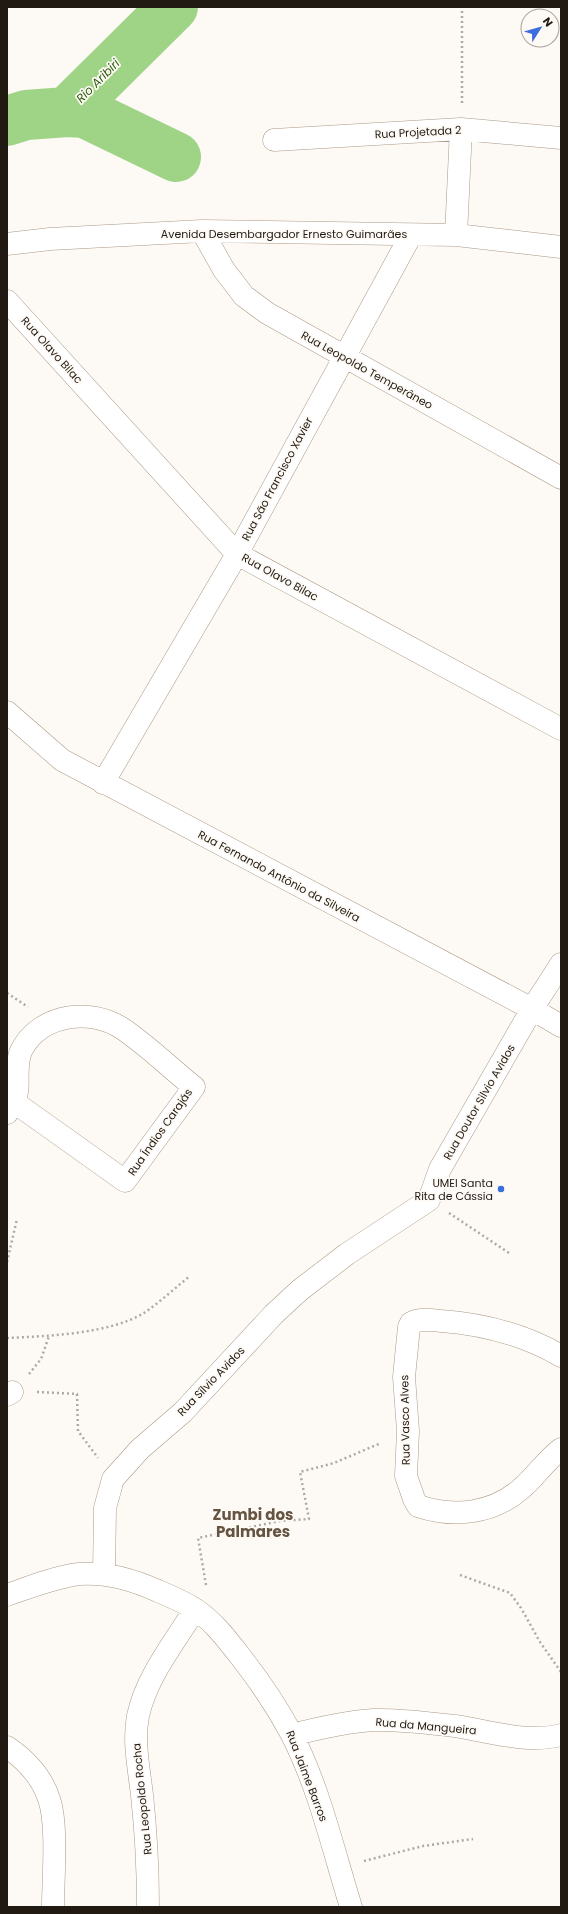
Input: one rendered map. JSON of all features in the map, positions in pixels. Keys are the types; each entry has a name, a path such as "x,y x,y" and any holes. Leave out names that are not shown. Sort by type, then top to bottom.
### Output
{"street":[{"name":"Rua Projetada 2","path":"274,140 461,129 561,138"},
{"path":"456,235 461,129"},
{"name":"Avenida Desembargador Ernesto Guimarães","path":"7,244 72,237 202,231 456,235 561,247"},
{"name":"Rua Leopoldo Temperâneo","path":"202,231 224,270 244,296 267,313 561,478"},
{"name":"Rua São Francisco Xavier","path":"103,783 237,554 343,357 411,235"},
{"name":"Rua Olavo Bilac","path":"7,301 237,554 561,729"},
{"name":"Rua Fernando Antônio da Silveira","path":"7,712 62,760 532,1009 561,1026"},
{"name":"Rua Doutor Silvio Avidos","path":"429,1200 440,1169 532,1009 561,964"},
{"name":"Rua Índios Carajás","path":"78,1016 105,1020 122,1028 194,1087 125,1181 11,1107 17,1065 21,1050 30,1037 40,1028 50,1022 65,1017 78,1016"},
{"name":"Rua Sílvio Avidos","path":"104,1574 105,1508 113,1479 140,1448 183,1412 274,1314 300,1290 347,1254 429,1200"},
{"name":"Rua Vasco Alves","path":"561,1356 498,1330 452,1322 420,1319 415,1321 409,1327 404,1377 408,1431 406,1476 414,1500 418,1506 444,1512 466,1513 481,1510 509,1498 522,1488 545,1463 561,1449"},
{"name":"Rua Jaime Barros","path":"7,1595 30,1586 73,1576 104,1574 148,1586 195,1609 215,1626 234,1648 274,1704 292,1734 317,1798 351,1907"},
{"name":"Rua Leopoldo Rocha","path":"148,1907 147,1848 135,1738 138,1716 144,1696 155,1674 195,1609"},
{"name":"Rua da Mangueira","path":"292,1734 346,1723 374,1720 455,1726 542,1738 561,1735"},
{"path":"7,1747 26,1762 37,1774 50,1800 54,1834 53,1907"}],"path":[{"path":"461,129 462,7"},
{"path":"429,1200 509,1253"},
{"path":"7,1262 17,1219"},
{"path":"7,1338 49,1336 118,1324 145,1312 190,1276"},
{"path":"10,1393 41,1359 49,1336"},
{"path":"10,1393 77,1394 78,1431 113,1479"},
{"path":"195,1609 206,1586 198,1538 280,1521 309,1519 300,1472 334,1463 408,1431"},
{"path":"460,1575 510,1593 521,1608 540,1642 561,1672"},
{"path":"338,1868 423,1846 474,1839"}],"waterway":[{"name":"Rio Aribiri","path":"67,112 173,7"},
{"path":"7,121 26,115 67,112 85,113 176,157"}],"place":[{"name":"UMEI Santa Rita de Cássia","path":"501,1189"}],"district":[{"name":"Zumbi dos Palmares","path":"253,1524"}]}
